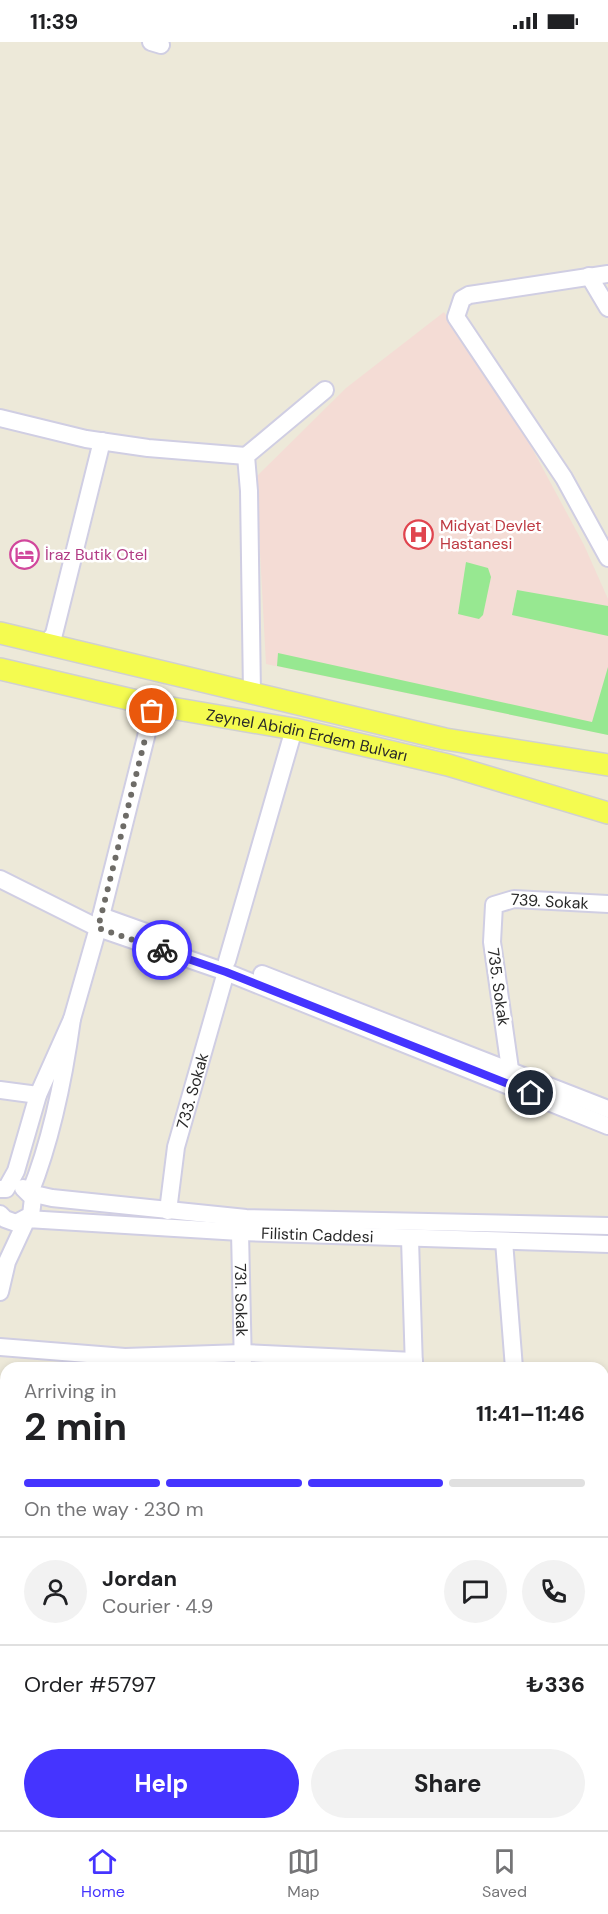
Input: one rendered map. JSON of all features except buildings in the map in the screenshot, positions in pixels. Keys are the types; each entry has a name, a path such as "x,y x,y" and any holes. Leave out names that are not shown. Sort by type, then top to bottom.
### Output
{"main road":[{"name":"Zeynel Abidin Erdem Bulvarı","path":"0,633 445,739 608,764"},
{"name":"Zeynel Abidin Erdem Bulvarı","path":"0,669 154,705 294,729 448,765 608,813"}],"street":[{"path":"608,274 469,295 462,299 456,317 564,478 608,558"},
{"path":"589,276 608,308"},
{"path":"0,418 102,441 148,448 246,456 325,390"},
{"path":"47,643 54,634 102,441"},
{"path":"246,456 252,693"},
{"path":"2,1191 16,1172 38,1095 72,1019 100,922 154,705"},
{"name":"733. Sokak","path":"168,1211 176,1147 294,729"},
{"path":"0,879 100,922 510,1069 608,1109"},
{"name":"739. Sokak","path":"494,905 514,899 608,904"},
{"name":"735. Sokak","path":"494,905 492,942 510,1069"},
{"path":"227,967 608,1126"},
{"path":"0,1292 8,1262 34,1204 30,1193 40,1167 66,1064 72,1019"},
{"path":"0,1090 38,1095"},
{"name":"Filistin Caddesi","path":"2,1191 21,1187 30,1193 52,1198 246,1218 608,1226"},
{"name":"Filistin Caddesi","path":"0,1216 16,1223 27,1219 240,1232 608,1244"},
{"name":"731. Sokak","path":"240,1232 243,1361"},
{"path":"410,1239 414,1362"},
{"path":"504,1241 514,1362"},
{"path":"0,1347 125,1357 300,1362"}],"shaded area":[{"name":"Midyat Devlet Hastanesi","path":"444,312 527,439 584,545 608,599 608,735 266,664 256,477 346,388"}],"green space":[{"path":"466,562 488,568 491,577 483,615 479,619 458,614"},
{"path":"517,590 608,606 608,636 512,615"},
{"path":"278,653 592,722 608,667 608,735 277,666"}],"way so far":[{"path":"152,711 98,928 162,950"}],"place":[{"name":"Midyat Devlet Hastanesi","path":"419,534"},
{"name":"İraz Butik Otel","path":"24,554"}],"route":[{"path":"162,950 226,972 531,1093"}]}
